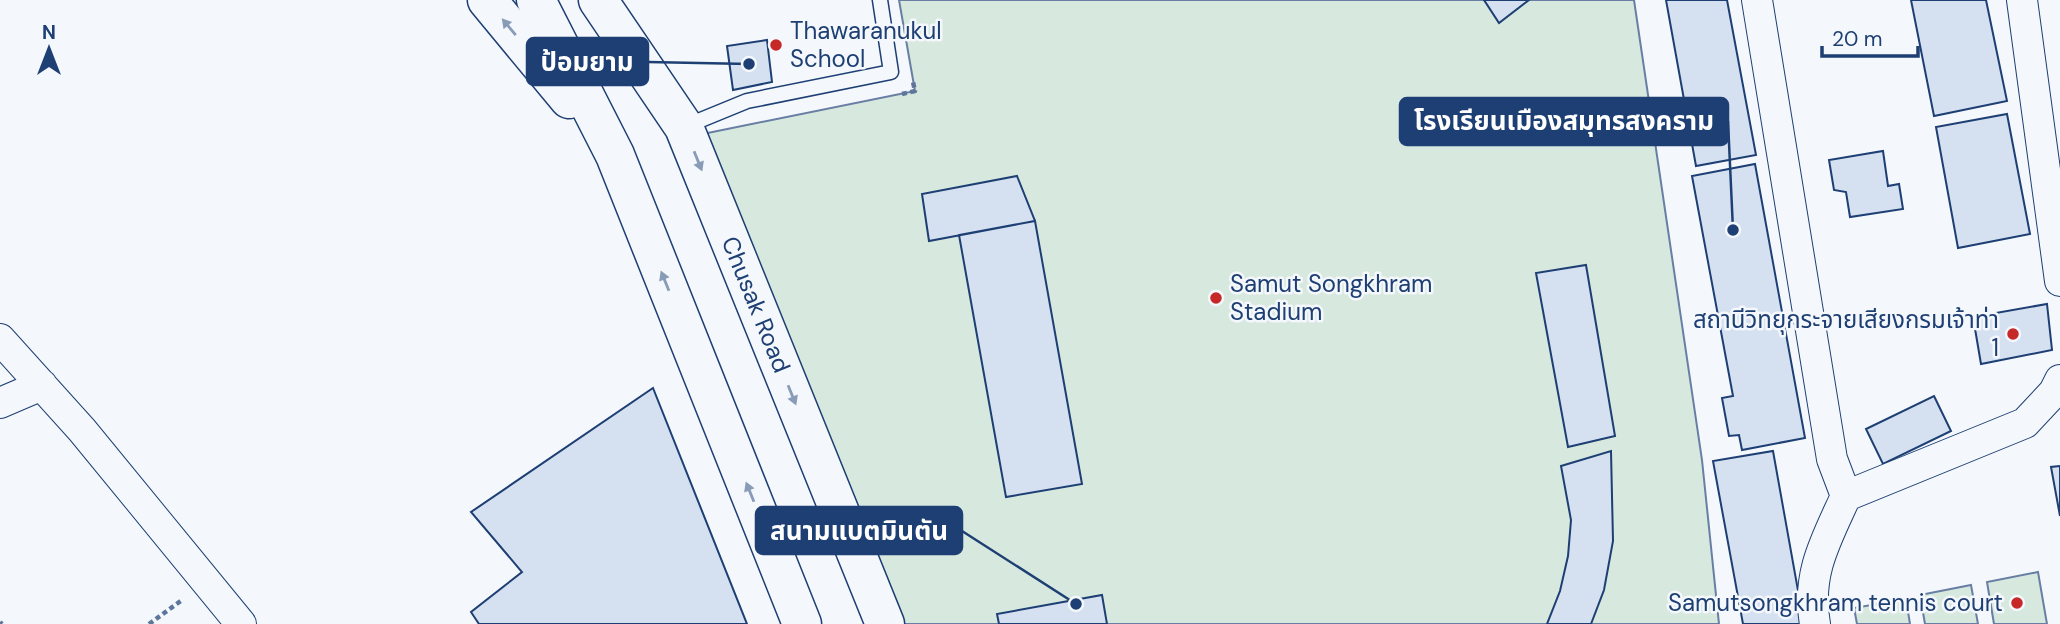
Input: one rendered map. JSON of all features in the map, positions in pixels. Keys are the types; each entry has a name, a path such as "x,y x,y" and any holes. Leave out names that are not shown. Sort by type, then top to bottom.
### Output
{"main road":[{"path":"486,0 615,155"},
{"path":"536,0 615,155 802,624"},
{"name":"Chusak Road","path":"598,0 684,127 885,624"},
{"path":"629,0 684,127"}],"street":[{"path":"1757,0 1832,459 1846,496"},
{"path":"2022,0 2060,279"},
{"path":"0,339 42,385 241,624"},
{"path":"1815,624 1811,604 1816,563 1846,496 2025,423 2050,405 2060,380"},
{"path":"0,403 42,385"}],"lane":[{"path":"684,127 747,101 891,72 880,0"}],"path":[{"path":"149,624 206,582"}],"shaded area":[{"name":"Samut Songkhram Stadium","path":"899,0 1634,0 1702,460 1719,624 884,624 688,137 915,91"},
{"name":"Samutsongkhram tennis court","path":"2038,572 2047,624 1994,624 1987,582"},
{"path":"1971,585 1978,624 1925,624 1920,595"},
{"name":"Samutsongkhram tennis court","path":"1906,599 1910,624 1857,624 1854,608"}],"building":[{"path":"1484,0 1529,0 1499,23"},
{"path":"1666,0 1727,0 1756,155 1696,166"},
{"path":"1911,0 1986,0 2007,101 1934,116"},
{"path":"767,40 772,82 733,90 727,46"},
{"path":"2007,114 2030,234 1958,248 1936,127"},
{"path":"1883,151 1888,186 1899,184 1903,209 1850,217 1846,192 1834,190 1829,160"},
{"path":"1755,164 1805,438 1742,450 1739,435 1729,436 1722,398 1733,396 1692,176"},
{"path":"1017,176 1035,221 929,241 922,194"},
{"path":"1035,221 1082,484 1006,497 959,235"},
{"path":"1586,265 1615,436 1568,447 1536,273"},
{"name":"สถานีวิทยุกระจายเสียงกรมเจ้าท่า 1","path":"2047,304 2052,350 1981,364 1973,317"},
{"path":"653,388 747,624 479,624 471,612 522,572 471,512"},
{"path":"1934,396 1951,431 1883,464 1866,429"},
{"path":"1611,451 1613,541 1604,590 1591,624 1547,624 1560,591 1568,556 1571,520 1561,466"},
{"path":"1773,451 1804,624 1743,624 1713,461"},
{"path":"2060,466 2060,516 2051,467"},
{"path":"1102,595 1107,624 999,624 997,614"}],"place":[{"name":"Thawaranukul School","path":"776,45"},
{"name":"ป้อมยาม","path":"749,64"},
{"name":"โรงเรียนเมืองสมุทรสงคราม","path":"1733,230"},
{"name":"Samut Songkhram Stadium","path":"1216,298"},
{"name":"สถานีวิทยุกระจายเสียงกรมเจ้าท่า 1","path":"2013,334"},
{"name":"Samutsongkhram tennis court","path":"2017,603"},
{"name":"สนามแบตมินตัน","path":"1076,604"}]}
